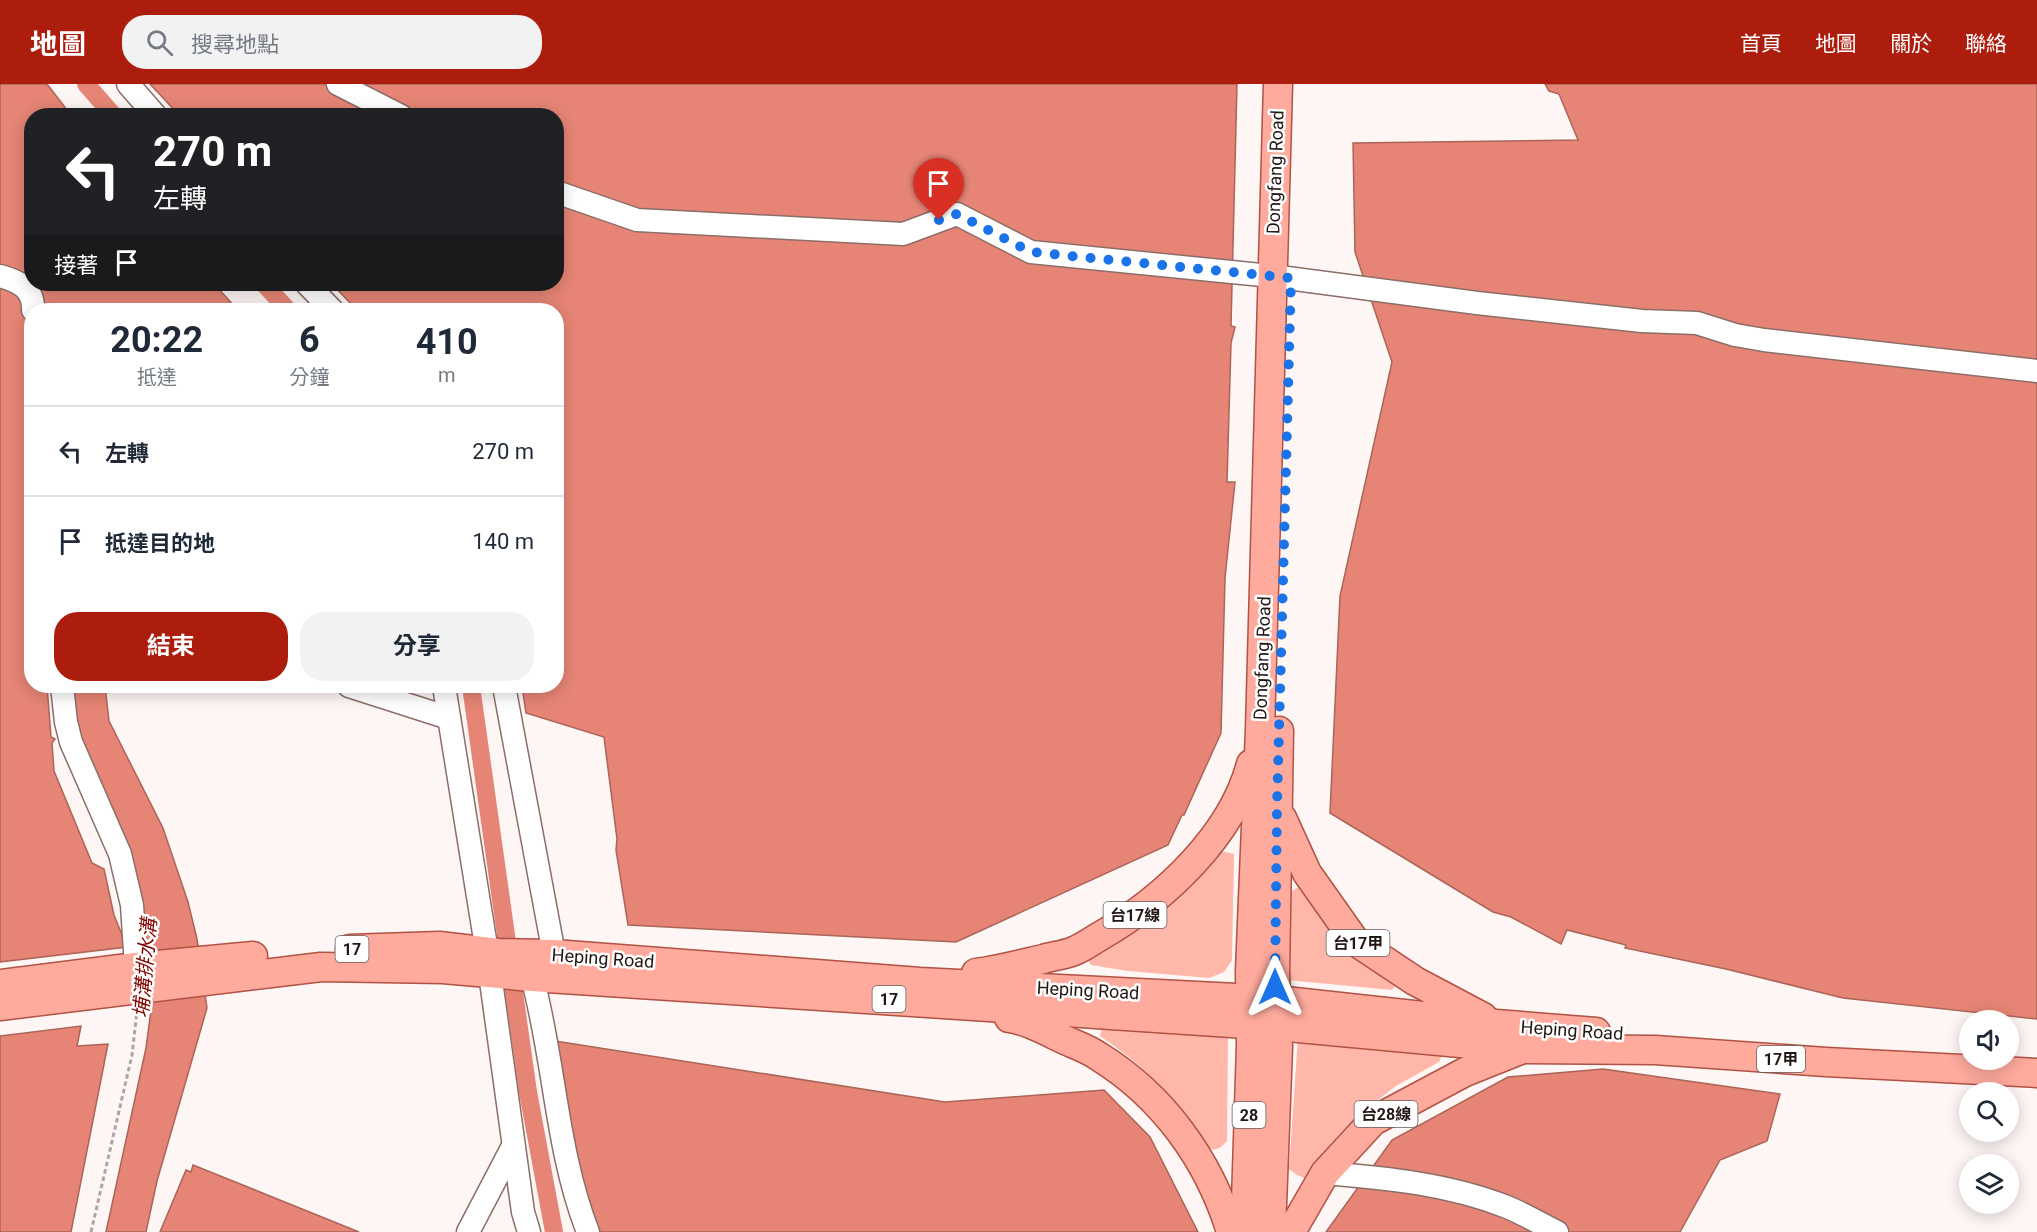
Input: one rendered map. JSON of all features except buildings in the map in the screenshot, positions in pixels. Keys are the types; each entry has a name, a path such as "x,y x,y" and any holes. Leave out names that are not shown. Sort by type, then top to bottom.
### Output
{"main road":[{"name":"Dongfang Road","path":"1245,1232 1277,807 1281,277 1278,84"},
{"name":"Dongfang Road","path":"1271,1232 1278,1047 1263,1012 1260,730 1281,277 1297,84"},
{"name":"台17線","path":"919,991 1073,951 1128,920 1161,895 1214,838 1232,812 1246,780 1260,730"},
{"name":"台17甲","path":"1277,807 1307,873 1355,941 1415,981 1496,1024"},
{"name":"Heping Road","path":"141,974 208,969 321,967 443,969 493,963 1263,1012 1496,1024 1830,1050 1959,1056"},
{"name":"17","path":"0,984 141,974"},
{"name":"17","path":"0,1006 141,974"},
{"path":"919,991 1024,1021 1097,1055 1158,1104 1180,1131 1205,1166 1222,1202 1232,1232"},
{"name":"Heping Road","path":"1263,1012 1525,1048 1655,1050 2037,1073"},
{"name":"台28線","path":"1291,1232 1325,1173 1373,1121 1465,1072 1525,1048"},
{"path":"2019,1060 2037,1061"}],"lane":[{"path":"128,84 149,108"},
{"path":"338,84 385,108"},
{"path":"564,195 637,220 903,234 957,214 1031,252 1281,277 1477,303 1642,321 1697,323 1735,335 1764,340 2037,371"},
{"path":"0,276 24,286"},
{"path":"314,291 326,303"},
{"path":"63,693 71,742 120,854 132,905 141,974"},
{"path":"371,693 449,718"},
{"path":"445,693 493,963 513,1146 523,1212 529,1232"},
{"path":"505,693 543,1016 560,1119 578,1204 588,1232"},
{"path":"468,1232 513,1146"},
{"path":"1325,1173 1373,1177 1452,1190 1508,1207 1557,1232"}],"path":[{"path":"92,1232 132,1055 141,974"}],"shaded area":[{"path":"0,84 47,84 66,108 24,108 24,291 220,291 232,303 24,303 24,693 48,693 51,737 55,739 52,743 54,771 92,863 104,869 114,915 127,947 0,962"},
{"path":"150,84 1237,84 1231,326 1235,327 1231,343 1227,482 1235,482 1225,578 1221,733 1168,845 956,942 628,925 616,850 617,839 604,737 526,713 523,693 564,693 564,303 350,303 339,291 564,291 564,108 172,108"},
{"path":"1545,84 2037,84 2037,1019 2019,1017 2019,1010 1959,1011 1843,998 1726,969 1625,948 1626,945 1567,930 1561,944 1511,917 1493,912 1330,813 1340,596 1392,362 1355,252 1353,143 1578,140 1559,94 1549,91"},
{"path":"67,693 106,693 109,721 163,828 188,902 197,939 207,1008 157,1181 146,1232 106,1232 146,1048 151,1010 149,971"},
{"path":"1221,851 1234,854 1232,960 1224,972 1209,978 1128,971 1091,965 1086,957"},
{"path":"1300,886 1400,981 1392,990 1287,980 1289,893"},
{"path":"1103,1022 1228,1031 1227,1141 1216,1149 1207,1147 1171,1098 1153,1078 1100,1036"},
{"path":"81,1026 77,1046 108,1044 71,1232 0,1232 0,1036"},
{"path":"1298,1037 1444,1050 1439,1062 1396,1086 1359,1114 1329,1146 1307,1179 1289,1169"},
{"path":"555,1041 945,1102 1104,1090 1150,1137 1198,1232 576,1232 588,1219"},
{"path":"1603,1069 1780,1094 1767,1141 1720,1160 1680,1232 1326,1232 1392,1140 1508,1077"},
{"path":"193,1165 359,1232 160,1232 186,1170 191,1172"}],"waterway":[{"path":"86,84 107,108"},
{"path":"270,291 282,303"},
{"path":"472,693 528,1092 554,1232"}],"route":[{"path":"939,220 957,214 1031,252 1291,278 1277,807 1275,987"}],"water label":[{"name":"埔溝排水溝","path":"145,968"}]}
